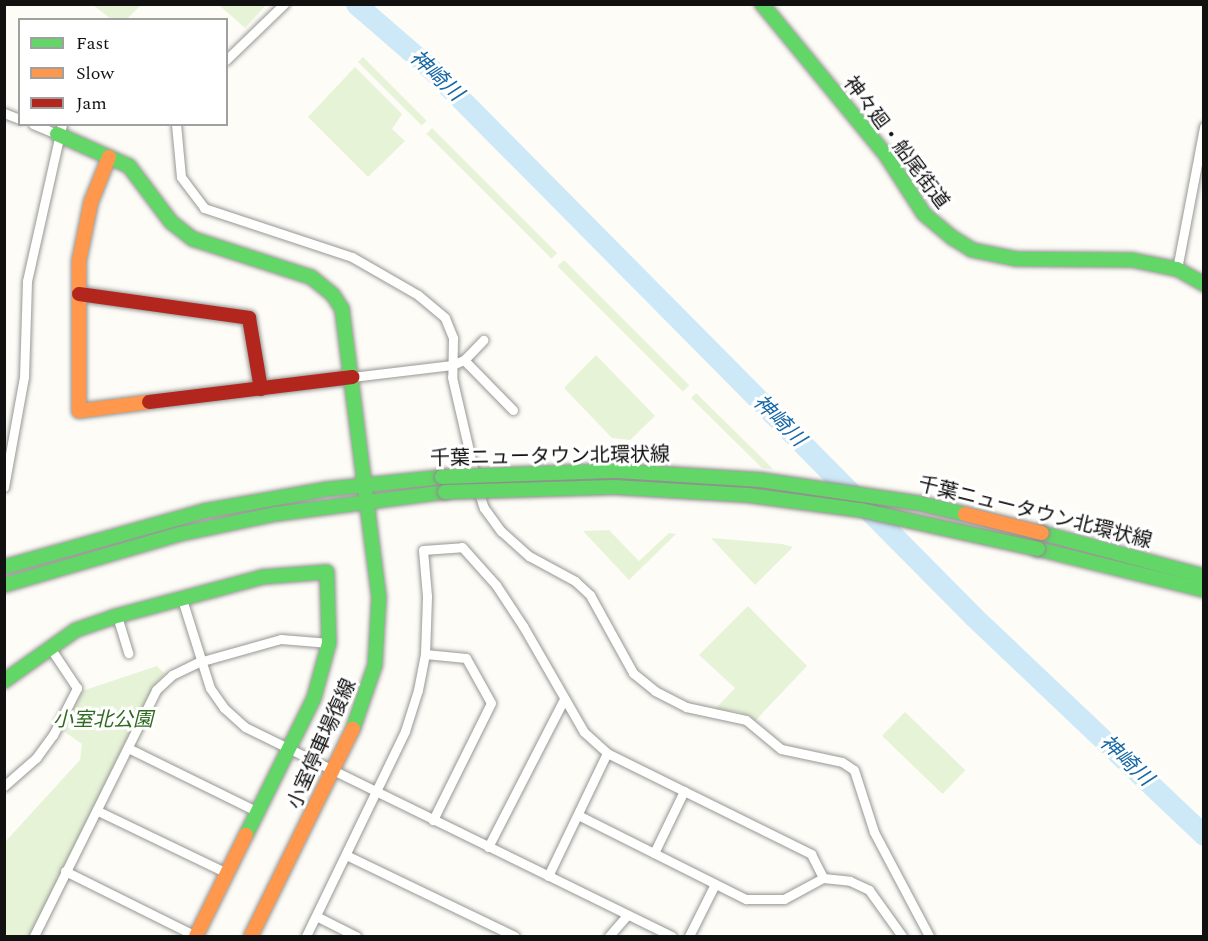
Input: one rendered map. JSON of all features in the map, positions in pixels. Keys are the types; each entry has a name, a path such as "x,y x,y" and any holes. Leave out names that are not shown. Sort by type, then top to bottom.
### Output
{"main road":[{"name":"神々廻・船尾街道","path":"762,4 886,154 924,214 953,238 972,250 1005,257 1132,260 1177,269 1203,284"},
{"name":"小室停車場復線","path":"60,129 138,174 171,222 193,239 296,271 322,284 342,309 379,597 379,640 368,694 333,771 251,936"},
{"path":"110,157 84,226 78,294 79,411 352,377"},
{"path":"78,294 249,318 261,389"},
{"name":"千葉ニュータウン北環状線","path":"4,567 204,511 365,484 442,477 618,471 760,480 918,503 1203,576"},
{"name":"千葉ニュータウン北環状線","path":"4,585 180,534 367,500 445,492 614,487 748,495 861,510 1038,549 1203,590"},
{"path":"4,681 49,646 76,630 117,616 181,596 262,577 327,572 329,643 314,698 196,936"}],"street":[{"path":"228,58 283,5"},
{"path":"4,487 24,378 27,281 60,129 44,126"},
{"path":"176,126 181,177 194,200 215,213 352,257 418,295 449,323 453,338 452,365 478,490 484,508 501,531 529,556 575,581 590,595 633,673 655,691 686,707 746,720 781,749 842,762 854,770 874,832 929,936"},
{"path":"1177,269 1203,127"},
{"path":"352,377 452,365 464,360 483,340"},
{"path":"464,360 513,410"},
{"path":"306,936 405,731 425,654 427,596 423,550 462,547 496,585 523,626 563,701 584,732 608,753 811,854 823,878"},
{"path":"181,596 199,662 210,688 224,708 245,727 671,936"},
{"path":"117,616 128,653"},
{"path":"37,935 92,814 98,811 156,690 172,675 199,662 281,639 329,643"},
{"path":"4,786 36,758 53,735 77,688 49,646"},
{"path":"425,654 466,658 491,703 433,820"},
{"path":"488,847 563,701"},
{"path":"128,748 258,812"},
{"path":"548,876 608,753"},
{"path":"654,853 684,791"},
{"path":"98,811 228,873"},
{"path":"578,815 746,899 768,901 784,899 823,878 850,880 869,890 902,936"},
{"path":"346,855 514,936"},
{"path":"65,871 196,936"},
{"path":"689,936 715,884"},
{"path":"609,936 627,915"},
{"path":"316,916 356,936"}],"green space":[{"path":"93,5 141,5 128,18 110,18"},
{"path":"219,5 266,5 245,28"},
{"path":"363,57 427,121 422,126 358,62"},
{"path":"355,67 402,114 392,129 405,141 368,177 308,117"},
{"path":"432,128 557,253 552,259 426,134"},
{"path":"564,260 689,385 683,392 558,266"},
{"path":"596,355 655,416 630,440 612,438 564,388"},
{"path":"696,393 773,469 762,468 691,398"},
{"path":"609,530 639,561 669,533 676,534 629,580 583,531"},
{"path":"711,538 782,544 793,547 755,585"},
{"path":"748,606 807,666 755,721 740,712 715,709 735,688 699,655"},
{"name":"小室北公園","path":"157,666 165,674 156,683 30,936 5,936 5,842 80,760 82,744 62,730 82,691"},
{"path":"905,712 965,770 943,794 882,736"}],"waterway":[{"name":"神崎川","path":"356,4 431,69 974,617 1204,835"}],"traffic: fast":[{"path":"762,4 886,155 924,214 953,238 972,250 1017,259 1132,260 1177,269 1204,284"},
{"path":"57,134 129,166 171,222 193,239 311,277 333,295 342,309 379,597 375,665 353,729"},
{"path":"442,477 618,471 760,480 918,503 965,514"},
{"path":"4,567 204,511 328,489 442,477"},
{"path":"445,492 614,487 748,495 861,510 1038,549"},
{"path":"4,585 180,534 276,514 445,492"},
{"path":"1042,533 1204,576"},
{"path":"1038,549 1204,590"},
{"path":"4,681 76,630 113,617 262,577 327,572 329,643 314,698 246,835"}],"traffic: slow":[{"path":"109,157 91,202 79,261 79,411 149,402"},
{"path":"965,514 1042,533"},
{"path":"251,936 353,729"},
{"path":"196,936 246,835"}],"traffic: jam":[{"path":"79,294 249,318 261,389"},
{"path":"149,402 352,377"}]}
